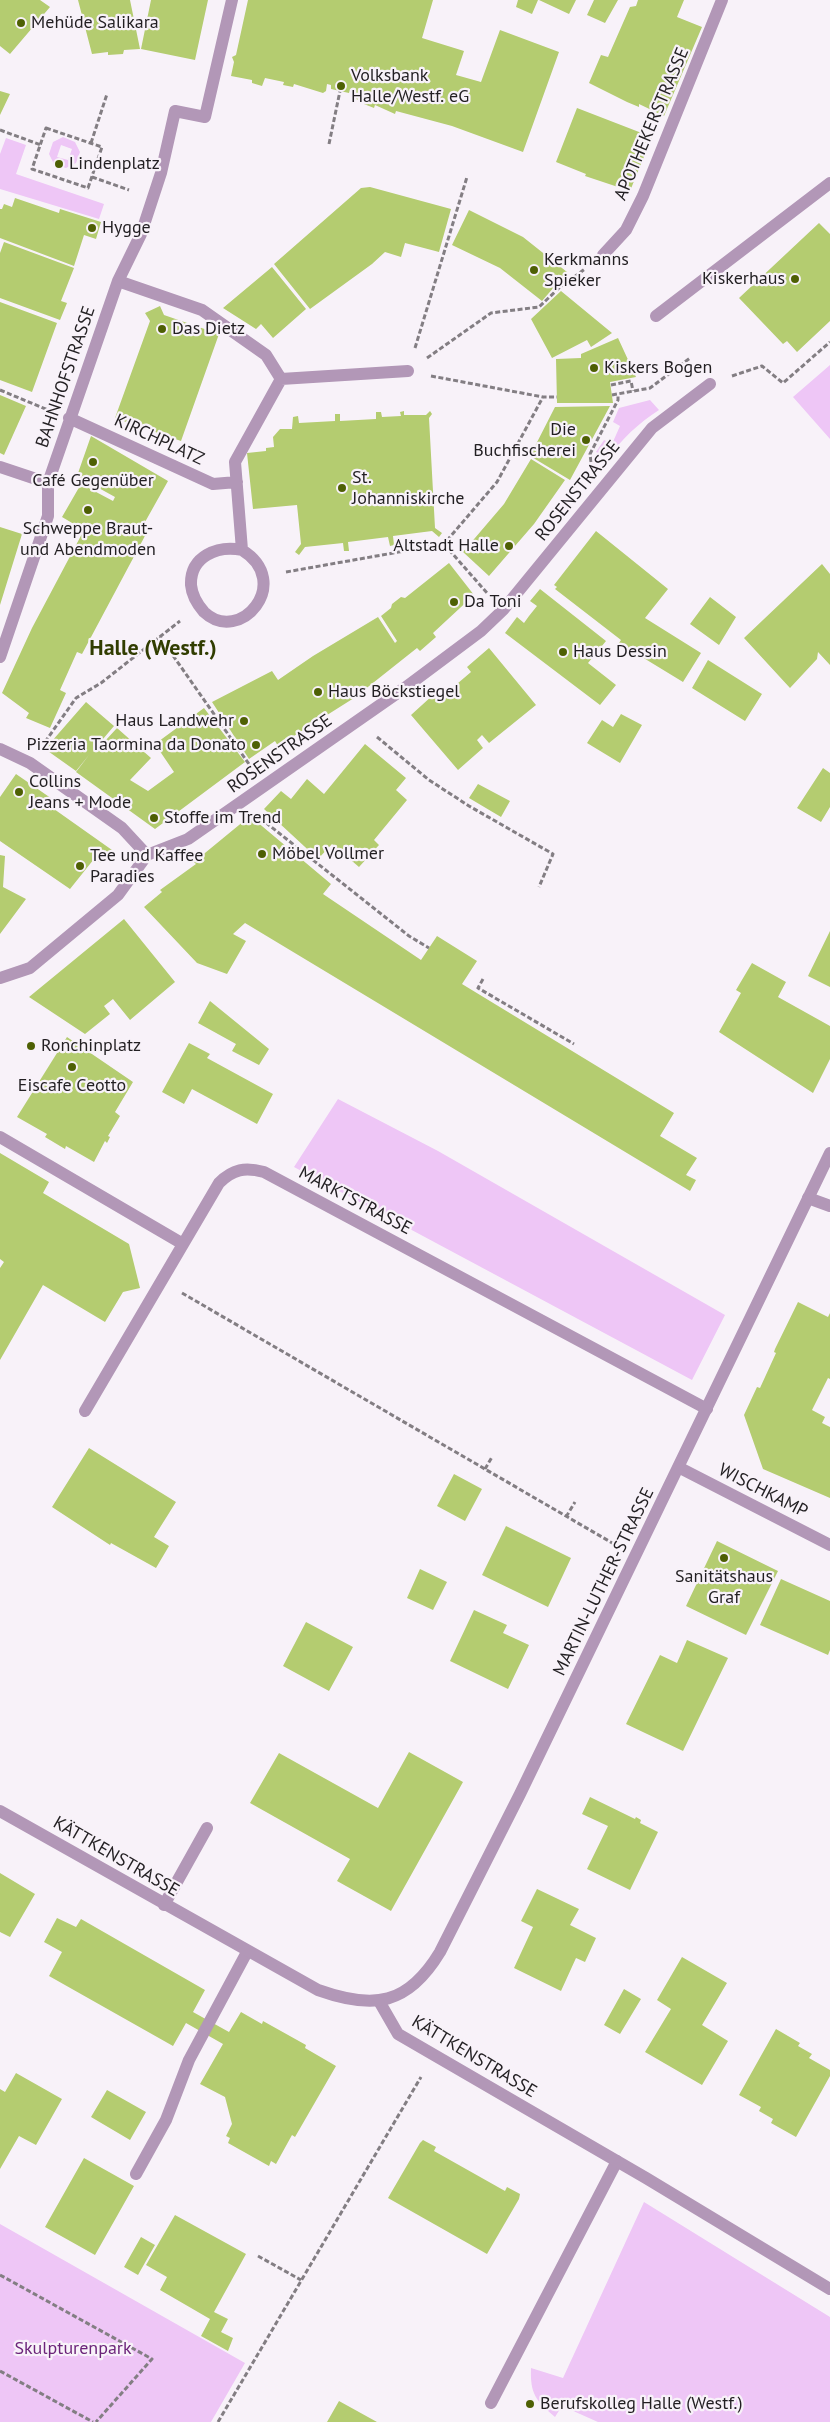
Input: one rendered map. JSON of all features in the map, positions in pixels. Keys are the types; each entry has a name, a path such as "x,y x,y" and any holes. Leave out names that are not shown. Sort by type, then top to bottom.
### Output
{"street":[{"name":"BAHNHOFSTRASSE","path":"0,657 48,516 48,483 118,281 141,234 153,198 175,111 205,117 232,0"},
{"name":"APOTHEKERSTRASSE","path":"603,255 626,230 643,196 722,0"},
{"path":"656,316 830,183"},
{"path":"118,281 202,310 219,320 266,354 281,379"},
{"path":"281,379 408,371"},
{"path":"242,550 235,462 281,379"},
{"name":"ROSENSTRASSE","path":"147,855 188,839 246,800 482,631 503,610 652,428 710,384"},
{"name":"KIRCHPLATZ","path":"69,418 213,484 237,482"},
{"path":"0,467 48,483"},
{"path":"231,548 242,550 252,556 264,576 261,600 254,610 244,617 220,620 208,615 193,596 191,584 193,572 208,553 219,549 231,548"},
{"path":"0,749 30,763 122,828 147,855 118,895 30,968 0,978"},
{"path":"0,1138 183,1244"},
{"name":"MARTIN-LUTHER-STRASSE","path":"379,2001 404,1992 427,1974 440,1952 680,1468 830,1153"},
{"name":"MARKTSTRASSE","path":"85,1410 219,1183 228,1174 240,1169 252,1168 264,1172 707,1409"},
{"path":"808,1198 830,1206"},
{"name":"WISCHKAMP","path":"680,1468 830,1545"},
{"name":"KÄTTKENSTRASSE","path":"0,1811 318,1990 346,2000 379,2001 398,2034 617,2161 830,2289"},
{"path":"164,1905 207,1828"},
{"path":"136,2174 166,2120 189,2060 248,1952"},
{"path":"491,2404 617,2161"}],"path":[{"path":"329,144 340,91"},
{"path":"90,143 107,94"},
{"path":"46,128 102,147 88,188 32,169 41,145 46,128"},
{"path":"0,130 41,145"},
{"path":"92,176 153,198"},
{"path":"408,371 467,177"},
{"path":"408,371 491,313 540,307 559,288 603,255"},
{"path":"710,384 762,366 783,383 830,342"},
{"path":"612,395 650,388 690,358"},
{"path":"408,371 543,397 557,397"},
{"path":"611,385 631,381 633,391"},
{"path":"0,390 69,418"},
{"path":"596,496 590,454 618,400 618,394"},
{"path":"264,576 444,544 497,482 543,397"},
{"path":"444,544 503,610"},
{"path":"30,763 76,698 101,683 199,606"},
{"path":"160,637 266,785"},
{"path":"363,717 379,739 429,780 469,806 553,854 539,887"},
{"path":"246,800 256,815 315,864 409,936 429,948"},
{"path":"483,979 478,988 574,1044"},
{"path":"161,1281 636,1557"},
{"path":"485,1469 492,1457"},
{"path":"566,1517 575,1502"},
{"path":"218,2422 434,2055"},
{"path":"258,2256 301,2280"},
{"path":"0,2275 152,2358 94,2422 0,2371"}],"green space":[{"path":"63,137 75,142 80,152 76,163 66,168 54,164 49,154 53,142","holes":["61,145 72,149 68,160 57,157"]},
{"path":"6,138 26,145 16,174 104,204 99,219 0,189 0,154"},
{"path":"830,365 830,439 793,397"},
{"path":"650,400 659,410 631,432 609,458 596,452 604,440 612,444 620,426 613,422 619,408"},
{"path":"338,1099 438,1151 725,1315 692,1380 294,1167"},
{"path":"644,2202 830,2317 830,2422 598,2422 562,2406 555,2417 543,2406 533,2391 531,2368 563,2378"},
{"name":"Skulpturenpark","path":"0,2224 245,2363 211,2422 0,2422"}],"building":[{"path":"0,0 40,0 50,7 10,54 0,46"},
{"path":"78,0 130,0 140,49 124,50 123,54 108,55 108,52 92,54"},
{"path":"151,0 208,0 195,60 141,49"},
{"path":"248,0 433,0 422,38 464,51 456,75 481,82 500,30 559,52 523,152 452,126 396,111 395,114 375,105 374,108 364,104 365,102 353,98 356,90 350,89 349,93 331,89 331,85 327,84 326,91 323,93 294,84 293,87 283,85 284,82 265,78 262,86 252,83 252,80 231,76 234,62 232,57 236,55"},
{"path":"518,0 538,0 532,14 516,7"},
{"path":"539,0 576,0 569,14"},
{"path":"594,0 618,0 605,23 587,15"},
{"path":"638,0 684,0 677,17 702,27 664,116 639,104 639,107 627,102 589,83 601,55 608,57 630,7 636,6"},
{"path":"0,91 10,94 0,115"},
{"path":"577,108 652,137 630,191 585,176 586,174 556,162"},
{"path":"370,187 451,209 439,252 405,243 401,257 385,252 372,264 310,309 274,264 361,188"},
{"path":"15,198 59,213 60,209 101,222 96,239 84,235 74,266 0,238 0,209 2,209 4,204 12,207"},
{"path":"469,210 523,237 567,272 542,301 500,268 452,245"},
{"name":"Kiskerhaus","path":"819,223 830,234 830,321 797,352 787,341 783,344 739,298"},
{"path":"4,242 74,268 61,301 67,303 60,320 0,298 0,253"},
{"path":"272,267 306,309 273,338 261,324 256,329 223,308"},
{"path":"561,291 612,333 591,347 587,340 552,358 531,319"},
{"path":"0,302 57,323 32,392 0,380"},
{"path":"160,306 164,315 219,334 181,441 115,418 150,321 145,313"},
{"name":"Kiskers Bogen","path":"618,338 636,377 610,382 613,403 557,403 556,359 581,358 581,354"},
{"path":"0,395 26,406 4,455 0,453"},
{"path":"610,406 570,480 530,456 555,407"},
{"name":"St. Johanniskirche","path":"404,411 404,415 426,415 430,411 432,414 429,418 435,528 442,533 439,537 432,531 393,536 394,545 390,546 388,537 348,542 349,551 344,551 343,543 305,547 299,555 295,552 301,544 297,505 253,509 247,453 266,451 266,448 274,447 273,437 280,429 292,429 293,417 298,416 299,423 335,421 335,414 340,414 340,421 376,419 376,412 381,412 382,417 401,416 400,412"},
{"path":"91,436 168,481 140,531 146,534 82,654 77,652 60,690 66,693 50,728 26,718 29,713 2,693 32,628 84,530 62,517 81,484 113,501 115,497 77,476"},
{"path":"531,459 565,480 534,524 489,576 463,552 504,504"},
{"path":"0,527 22,534 0,605"},
{"path":"596,531 668,589 645,618 701,653 683,682 619,643 621,640 555,589 557,587 554,585"},
{"path":"449,563 474,595 433,633 436,637 420,651 417,648 354,698 278,746 275,741 249,759 212,702 272,671 278,680 313,656 378,617 395,643 397,641 381,616 391,608 392,604 401,597 405,598"},
{"path":"822,564 830,574 830,665 818,652 817,659 790,688 744,638"},
{"name":"Haus Dessin","path":"540,589 606,641 588,663 616,685 600,705 505,633 517,617 524,623 537,606 530,601"},
{"path":"710,597 736,617 719,645 690,624"},
{"path":"489,648 536,705 489,743 482,735 477,740 483,748 458,770 411,715 433,695 437,701 471,672 467,667"},
{"path":"708,660 762,694 745,721 692,688"},
{"path":"86,702 114,726 103,739 105,741 117,728 151,758 130,780 148,791 174,772 155,744 204,708 245,762 155,829 76,772 89,755 76,771 45,749"},
{"path":"621,714 642,725 620,763 587,743 602,720 613,727"},
{"path":"365,744 406,778 396,790 407,800 374,840 379,845 359,867 332,844 318,859 264,809 281,791 291,799 307,779 324,794"},
{"path":"823,768 830,773 830,807 821,822 797,808"},
{"path":"16,774 58,803 54,809 112,850 101,863 94,859 70,889 0,841 0,797"},
{"path":"478,784 510,801 501,817 469,798"},
{"path":"250,816 331,884 323,894 421,960 437,936 477,961 462,984 674,1113 660,1136 697,1158 686,1175 696,1180 690,1191 245,923 233,934 246,941 227,974 197,963 144,907 162,892 160,890 196,864 194,862"},
{"path":"0,855 5,856 3,887 26,899 0,934"},
{"path":"124,919 175,982 130,1020 113,999 104,1006 110,1014 85,1034 29,997"},
{"path":"830,931 830,987 808,976"},
{"path":"752,963 786,982 778,997 830,1026 830,1059 813,1093 719,1032 741,993 736,990"},
{"path":"210,1001 269,1049 259,1065 232,1051 236,1044 198,1023"},
{"path":"67,1037 133,1082 115,1112 120,1116 108,1136 110,1137 107,1143 105,1141 94,1162 66,1146 65,1149 45,1137 47,1134 17,1117"},
{"path":"189,1043 210,1054 207,1058 273,1094 257,1124 192,1089 184,1104 162,1092"},
{"path":"0,1153 49,1182 43,1193 129,1244 140,1288 123,1292 105,1322 43,1285 0,1360 0,1268 4,1262 0,1259"},
{"path":"798,1302 828,1317 830,1313 830,1379 828,1378 812,1410 825,1417 822,1423 830,1427 830,1498 763,1469 744,1415 757,1387 760,1388 776,1353 774,1352 775,1349"},
{"path":"89,1448 176,1502 154,1537 169,1546 156,1568 111,1543 110,1545 52,1507"},
{"path":"454,1474 482,1489 465,1521 437,1506"},
{"path":"506,1526 571,1558 548,1607 482,1575"},
{"path":"717,1541 778,1571 746,1635 686,1606"},
{"path":"420,1569 447,1582 433,1610 407,1598"},
{"path":"781,1579 830,1601 830,1650 828,1655 760,1625"},
{"path":"474,1610 507,1625 503,1633 529,1645 508,1689 450,1661"},
{"path":"306,1622 353,1647 329,1691 283,1666"},
{"path":"687,1640 728,1658 683,1751 626,1724 660,1655 677,1663"},
{"path":"409,1752 463,1782 391,1911 337,1881 350,1859 250,1803 279,1753 378,1808"},
{"path":"590,1797 635,1819 636,1817 641,1820 640,1823 658,1832 630,1890 587,1869 608,1826 582,1814"},
{"path":"0,1873 35,1894 10,1937 0,1932"},
{"path":"537,1889 579,1909 570,1925 596,1938 585,1962 576,1958 561,1991 514,1968 533,1927 521,1921"},
{"path":"57,1918 76,1927 81,1919 205,1990 193,2012 229,2032 241,2012 262,2024 263,2021 306,2045 305,2048 336,2066 295,2137 292,2135 276,2164 271,2161 269,2166 228,2143 230,2138 226,2136 232,2124 225,2097 200,2084 223,2044 186,2023 173,2046 49,1976 62,1952 44,1942"},
{"path":"682,1957 727,1983 702,2025 728,2041 702,2085 645,2052 671,2009 657,2000"},
{"path":"624,1989 641,1999 620,2034 604,2025"},
{"path":"776,2029 800,2043 798,2046 812,2054 809,2058 830,2070 830,2076 796,2137 771,2123 773,2119 759,2111 761,2107 739,2095"},
{"path":"16,2073 62,2099 36,2145 19,2136 0,2169 0,2089 5,2092"},
{"path":"107,2090 146,2112 130,2140 91,2117"},
{"path":"423,2140 436,2147 434,2151 505,2191 507,2187 520,2194 519,2199 487,2254 388,2198"},
{"path":"84,2158 134,2186 95,2255 45,2227"},
{"path":"175,2215 246,2254 214,2312 228,2319 221,2332 233,2338 228,2351 201,2336 210,2319 160,2290 167,2277 146,2265"},
{"path":"141,2237 155,2245 138,2275 124,2267"},
{"path":"339,2401 377,2422 327,2422"}],"place":[{"name":"Mehüde Salikara","path":"21,23"},
{"name":"Volksbank Halle/Westf. eG","path":"341,86"},
{"name":"Lindenplatz","path":"59,164"},
{"name":"Hygge","path":"92,228"},
{"name":"Kerkmanns Spieker","path":"534,270"},
{"name":"Kiskerhaus","path":"795,279"},
{"name":"Das Dietz","path":"162,329"},
{"name":"Kiskers Bogen","path":"594,368"},
{"name":"Die Buchfischerei","path":"586,440"},
{"name":"Café Gegenüber","path":"93,462"},
{"name":"St. Johanniskirche","path":"342,488"},
{"name":"Schweppe Braut- und Abendmoden","path":"88,510"},
{"name":"Altstadt Halle","path":"509,546"},
{"name":"Da Toni","path":"454,602"},
{"name":"Haus Dessin","path":"563,652"},
{"name":"Haus Böckstiegel","path":"318,692"},
{"name":"Haus Landwehr","path":"244,721"},
{"name":"Pizzeria Taormina da Donato","path":"256,745"},
{"name":"Collins Jeans + Mode","path":"19,792"},
{"name":"Stoffe im Trend","path":"154,818"},
{"name":"Möbel Vollmer","path":"262,854"},
{"name":"Tee und Kaffee Paradies","path":"80,866"},
{"name":"Ronchinplatz","path":"31,1046"},
{"name":"Eiscafe Ceotto","path":"72,1067"},
{"name":"Sanitätshaus Graf","path":"724,1558"},
{"name":"Berufskolleg Halle (Westf.)","path":"530,2404"}],"district":[{"name":"Halle (Westf.)","path":"153,649"}]}
